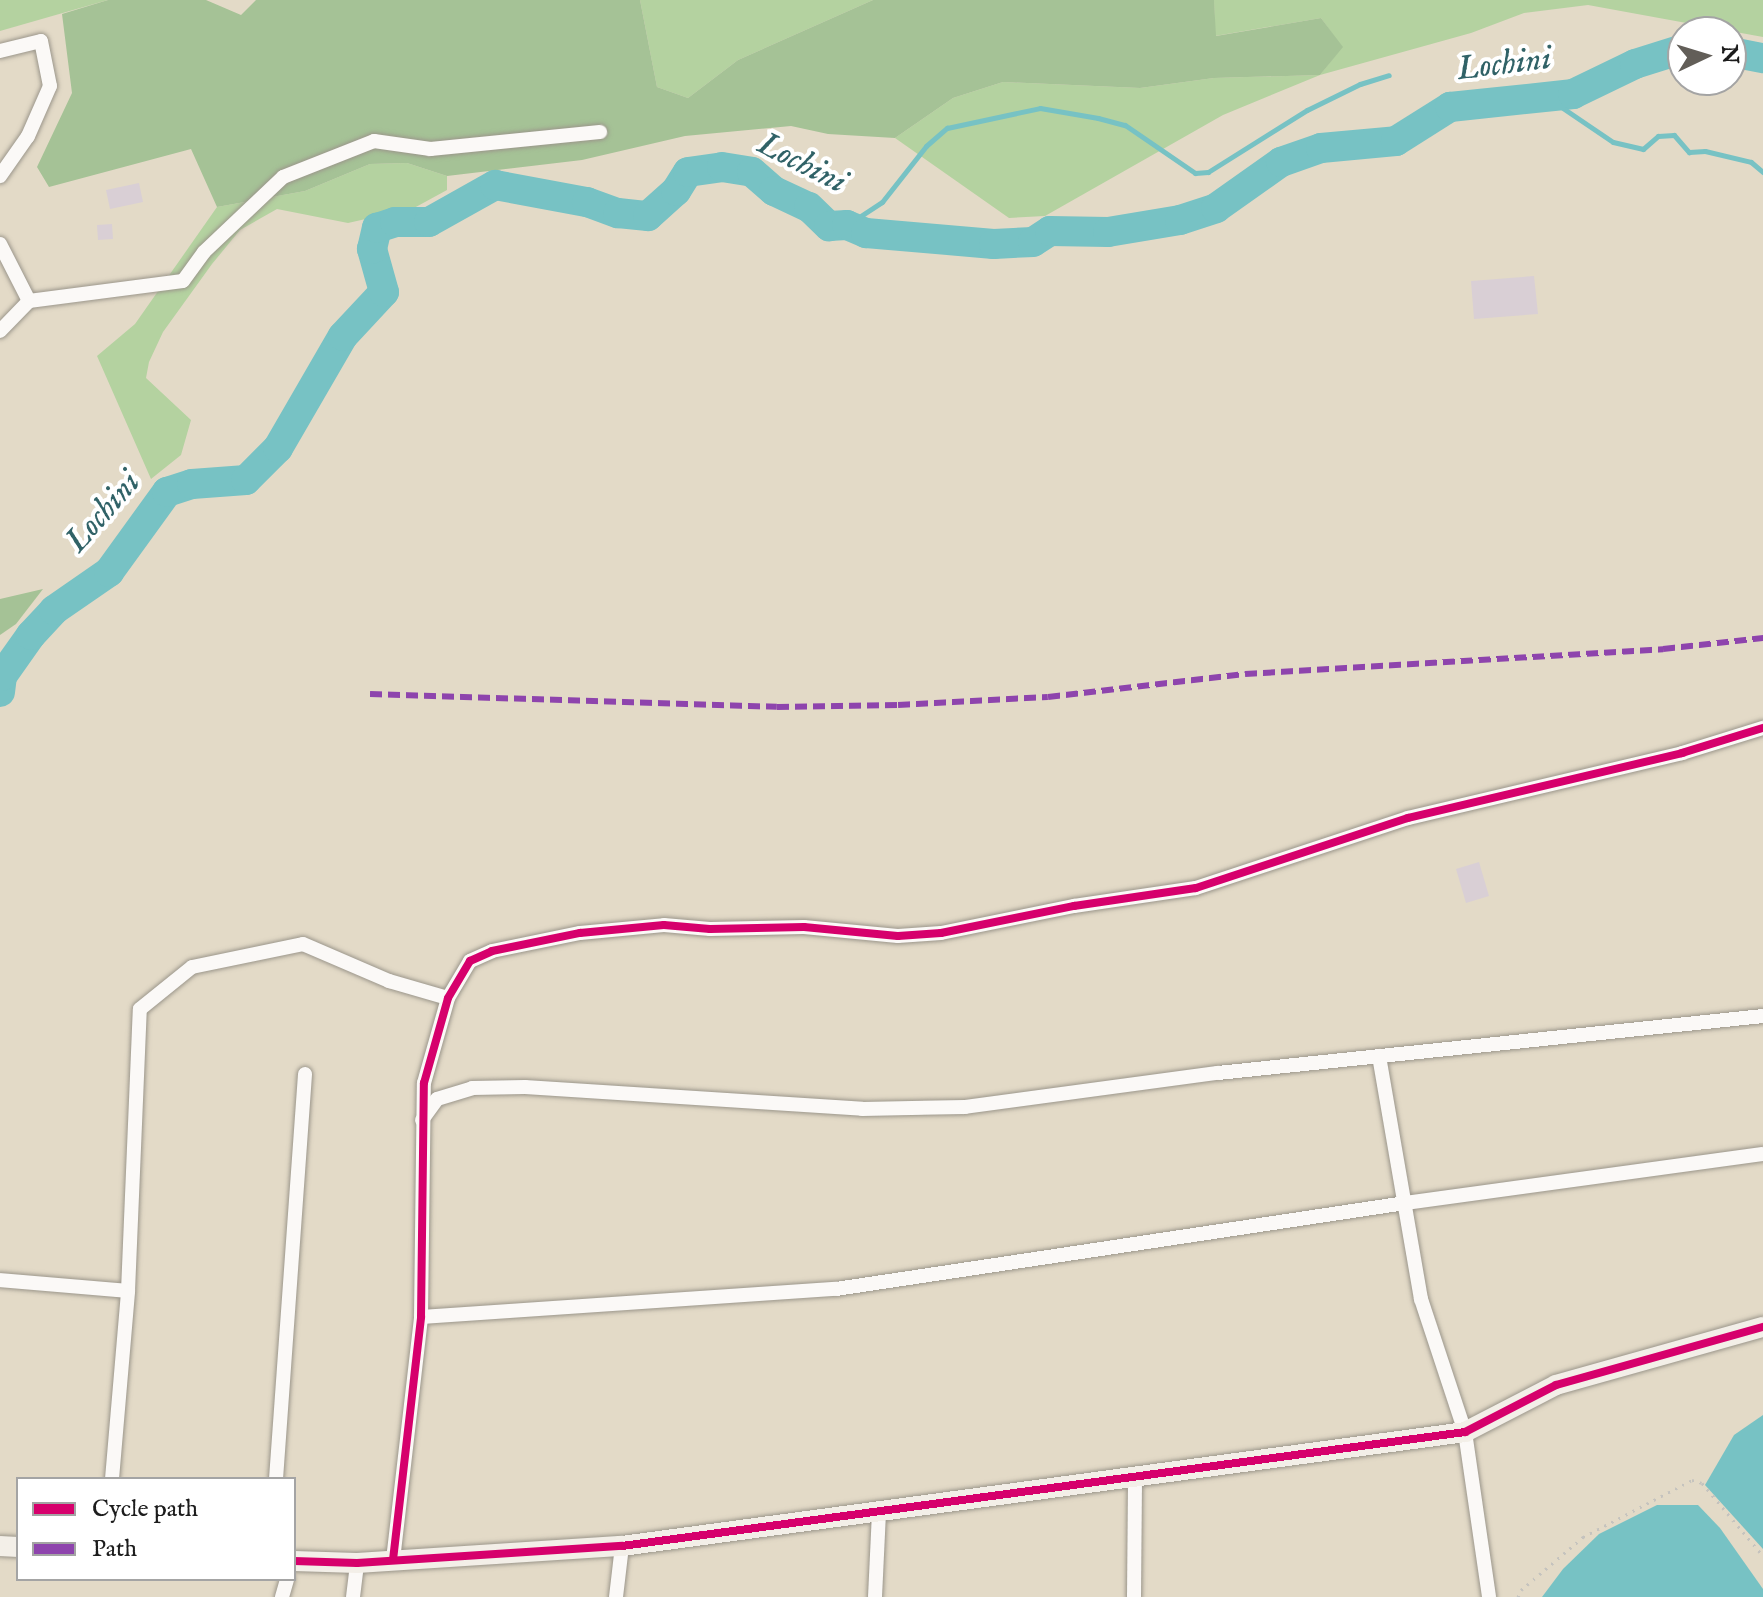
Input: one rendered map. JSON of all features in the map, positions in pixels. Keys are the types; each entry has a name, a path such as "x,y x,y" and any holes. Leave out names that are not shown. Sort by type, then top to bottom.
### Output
{"street":[{"path":"0,51 41,41 50,86 28,136 0,176"},
{"path":"0,331 29,301 183,281 204,252 283,177 374,141 430,149 600,132"},
{"path":"0,244 29,301"},
{"path":"393,1560 421,1317 424,1083 448,998 470,961 492,951 580,933 664,925 721,929 804,927 898,936 941,933 1074,906 1196,888 1408,818 1682,753 1763,728"},
{"path":"112,1477 128,1291 140,1009 192,967 303,944 389,981 448,998"},
{"path":"422,1120 437,1099 472,1088 593,1089 862,1109 965,1107 1218,1073 1763,1016"},
{"path":"1379,1056 1421,1299 1465,1432 1488,1597"},
{"path":"276,1477 305,1074"},
{"path":"421,1317 836,1289 1405,1203 1763,1154"},
{"path":"0,1280 128,1291"},
{"path":"296,1561 357,1563 622,1546 1465,1432 1556,1385 1763,1327"},
{"path":"1134,1597 1135,1478"},
{"path":"875,1597 879,1512"},
{"path":"616,1597 622,1546"},
{"path":"353,1597 357,1563"}],"path":[{"path":"1518,1597 1521,1590 1583,1537 1692,1480 1702,1483 1763,1556"}],"green space":[{"path":"0,0 108,0 0,31"},
{"path":"108,0 206,0 241,15 256,0 640,0 657,87 688,98 738,60 873,0 1214,0 1216,36 1321,18 1343,47 1320,75 1214,78 1140,88 1003,82 953,98 895,138 828,134 791,126 685,136 582,160 447,176 407,163 370,164 305,191 217,207 191,149 49,187 37,167 72,93 62,14"},
{"path":"640,0 873,0 738,60 688,98 657,87"},
{"path":"1214,0 1763,0 1763,37 1747,34 1747,16 1667,16 1667,19 1588,5 1524,13 1471,33 1320,75 1342,47 1321,18 1215,36"},
{"path":"1320,75 1223,115 1045,216 1009,218 895,138 953,98 1003,82 1140,88 1214,78"},
{"path":"407,163 447,176 447,190 414,208 348,223 277,209 240,230 212,264 163,332 149,362 146,378 191,420 181,455 151,479 97,356 135,324 217,207 305,191 370,164"},
{"path":"43,589 16,624 0,635 0,599"}],"water":[{"path":"1763,1415 1763,1549 1705,1485 1734,1435"},
{"path":"1657,1505 1698,1505 1720,1528 1763,1589 1763,1597 1542,1597 1563,1569 1599,1534"}],"building":[{"path":"139,183 143,202 110,209 106,190"},
{"path":"112,224 113,239 98,240 97,225"},
{"path":"1534,276 1538,314 1474,319 1471,281"},
{"path":"1479,862 1489,896 1466,903 1456,869"}],"waterway":[{"name":"Lochini","path":"0,692 2,676 31,635 54,610 109,572 167,492 192,484 246,480 278,448 343,336 384,292 372,249 377,228 395,222 429,222 495,185 587,202 618,213 648,216 676,191 688,172 722,167 752,172 774,191 809,207 829,226 847,225 866,233 994,244 1033,242 1050,231 1108,232 1180,220 1216,208 1281,162 1321,148 1396,141 1450,107 1573,94 1635,64 1667,54"},
{"name":"Lochini","path":"1747,55 1763,58"},
{"path":"847,225 882,202 926,146 947,128 1040,108 1125,125 1195,173 1208,172 1307,110 1360,84 1389,75"},
{"path":"1545,96 1613,142 1643,149 1658,136 1674,135 1689,152 1705,151 1751,162 1763,172"}],"marked path":[{"path":"370,694 777,707 898,705 1048,697 1245,674 1663,649 1763,638"}],"cycle path":[{"path":"393,1560 421,1317 424,1083 448,998 470,961 492,951 580,933 664,925 710,929 804,927 898,936 941,933 1074,906 1196,888 1408,818 1682,753 1763,728"},
{"path":"296,1561 357,1563 622,1546 1465,1432 1556,1385 1763,1327"}]}
